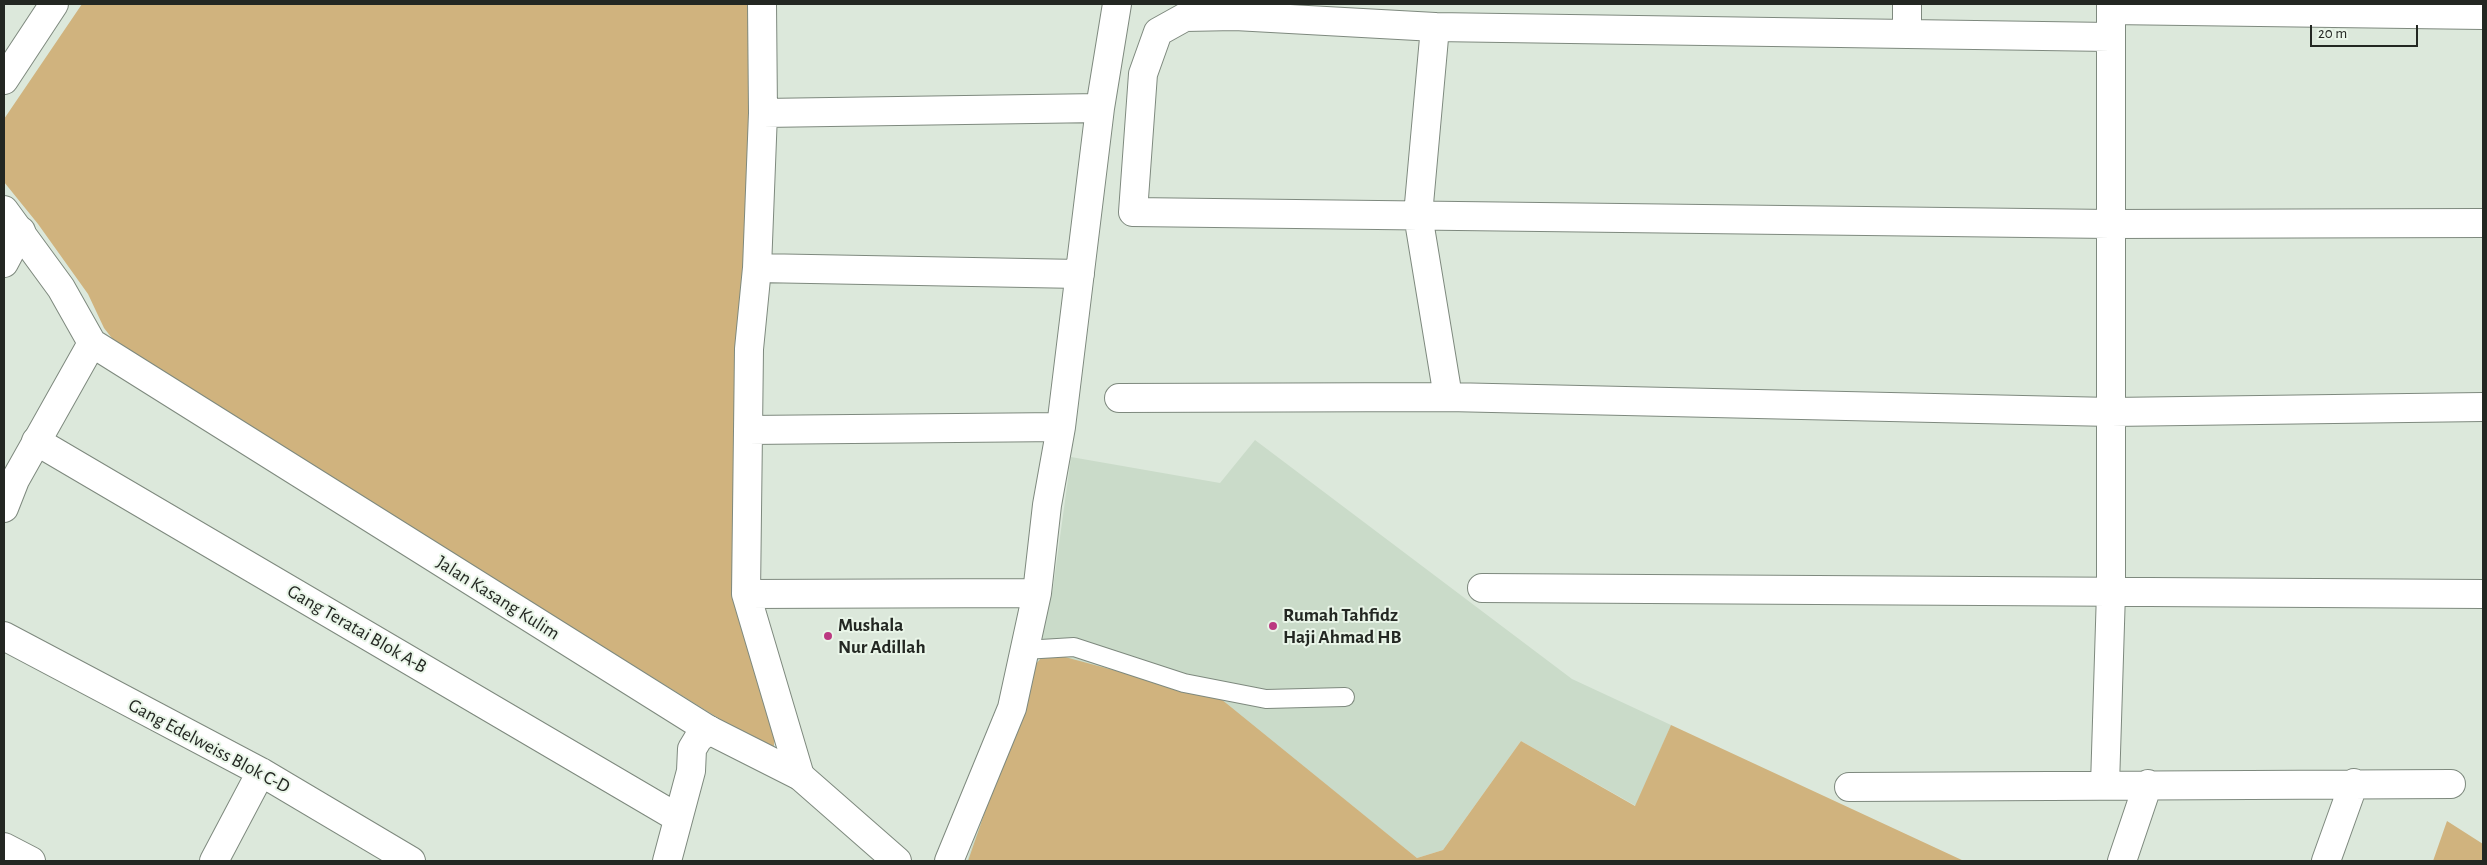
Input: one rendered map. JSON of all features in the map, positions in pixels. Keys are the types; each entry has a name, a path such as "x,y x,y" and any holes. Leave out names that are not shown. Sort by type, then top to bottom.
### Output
{"street":[{"path":"4,80 54,4"},
{"path":"762,4 764,113 757,268 749,349 746,594 800,776"},
{"path":"949,861 1012,708 1037,593 1047,505 1061,427 1100,108 1117,4"},
{"path":"1906,34 1907,4"},
{"path":"2104,785 2111,592 2111,7 2483,15"},
{"path":"2110,37 1436,27 1236,10 1185,17 1158,32 1143,74 1133,212 2110,224 2483,224"},
{"path":"1436,27 1418,215 1448,396"},
{"path":"764,113 1100,108"},
{"path":"4,210 61,288 92,342 15,480 4,508"},
{"path":"4,263 21,231"},
{"path":"757,268 1080,274"},
{"name":"Jalan Kasang Kulim","path":"92,342 709,730 800,776 896,861"},
{"path":"1118,398 1448,396 2111,412 2483,407"},
{"path":"748,430 1061,427"},
{"name":"Gang Teratai Blok A-B","path":"36,441 678,818"},
{"path":"1482,588 2483,594"},
{"path":"746,594 1037,593"},
{"name":"Gang Edelweiss Blok C-D","path":"4,636 261,772 411,861"},
{"path":"667,861 691,771 692,750 698,738 709,730"},
{"path":"214,861 261,772"},
{"path":"2122,861 2148,784"},
{"path":"1849,788 2148,784 2451,784"},
{"path":"2326,861 2354,784"},
{"path":"4,847 31,861"}],"lane":[{"path":"1024,650 1074,647 1184,683 1266,699 1345,697"}],"shaded area":[{"path":"82,4 750,4 746,267 734,593 777,722 773,752 118,346 104,328 88,294 38,224 4,182 4,119"},
{"name":"Rumah Tahfidz Haji Ahmad HB","path":"1255,440 1572,679 1671,725 1636,806 1521,741 1443,850 1417,858 1230,708 1111,861 967,861 985,805 1036,664 1053,588 1071,457 1220,483"},
{"path":"1050,653 1221,699 1417,858 1443,850 1521,741 1635,806 1671,725 1964,861 968,861 1036,664 1042,657"},
{"path":"2447,821 2483,844 2483,861 2433,861"}],"place":[{"name":"Rumah Tahfidz Haji Ahmad HB","path":"1273,626"},
{"name":"Mushala Nur Adillah","path":"828,636"}]}
